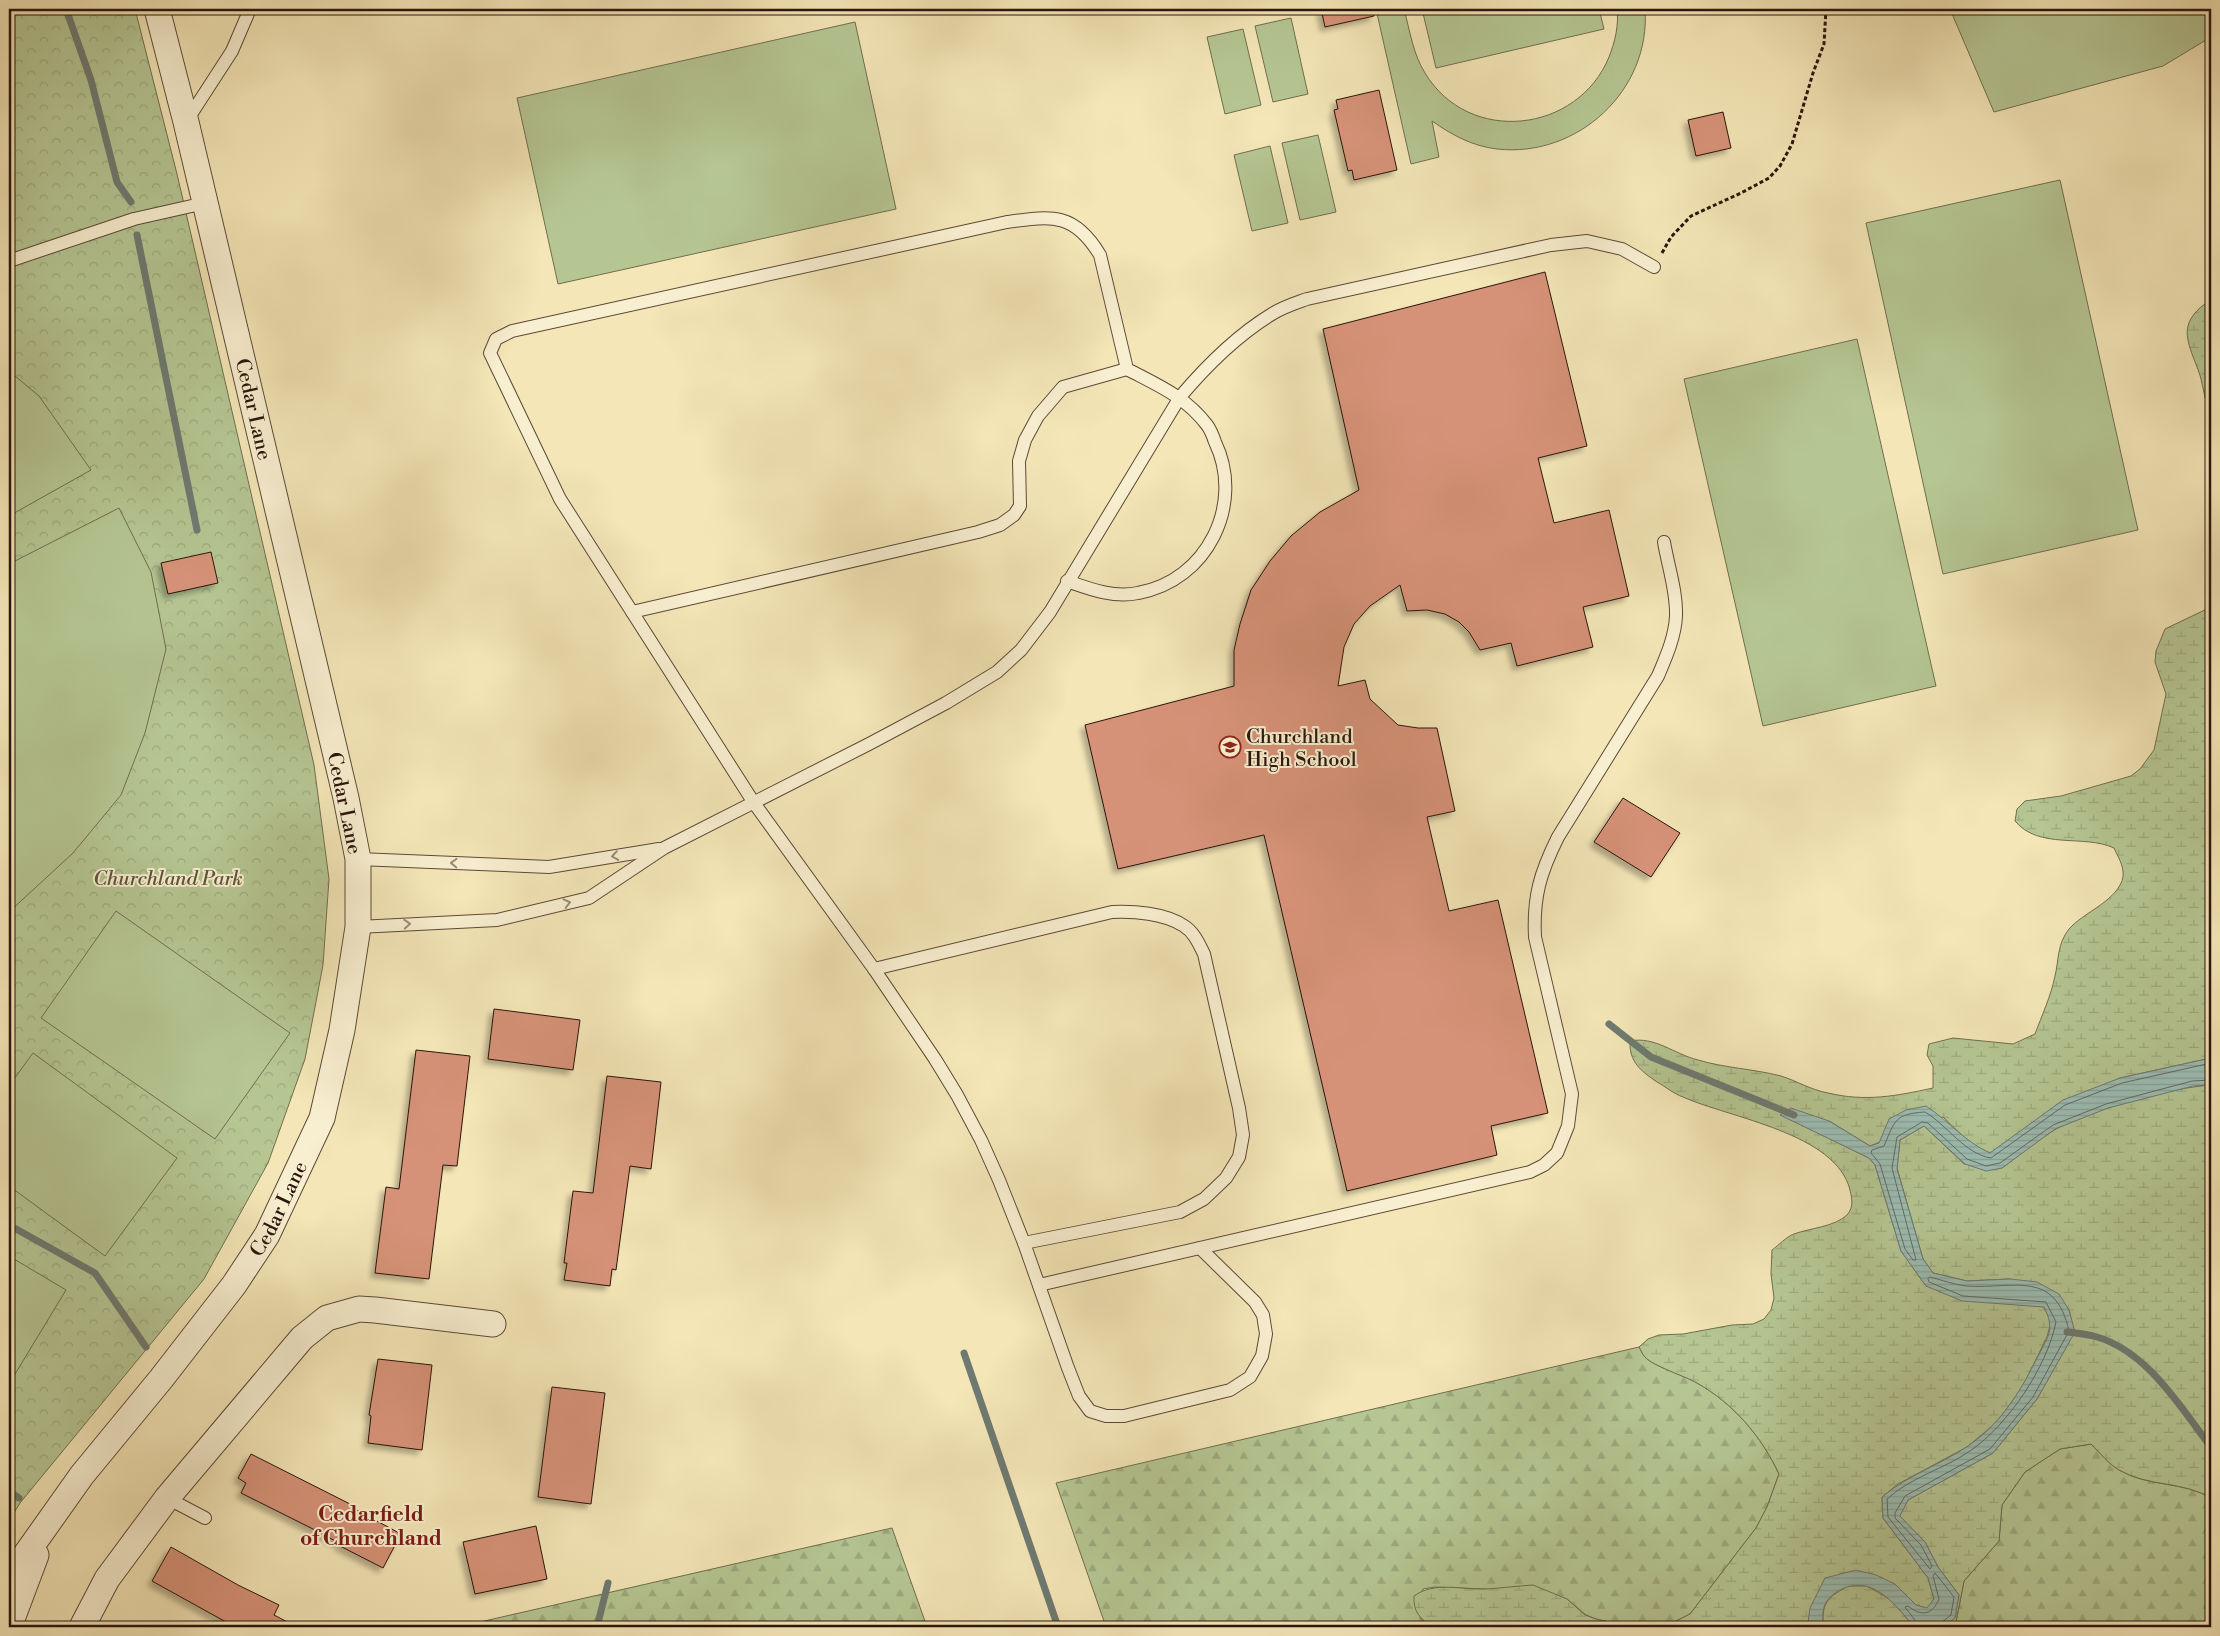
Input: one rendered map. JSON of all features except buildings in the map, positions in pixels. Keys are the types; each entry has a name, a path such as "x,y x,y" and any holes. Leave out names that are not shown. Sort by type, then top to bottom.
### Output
{"street":[{"name":"Cedar Lane","path":"9,1578 82,1475 162,1379 234,1285 267,1235 322,1118 342,1030 358,927 358,859 346,798 186,122 157,9"},
{"path":"82,1627 108,1579 167,1498 302,1338 327,1318 359,1309 494,1324"},
{"name":"Cedar Lane","path":"9,1627 45,1529"}],"lane":[{"path":"186,122 232,50 250,9"},
{"path":"9,261 134,219 205,203"},
{"path":"1126,369 1100,255 1090,239 1078,227 1062,220 1040,217 1007,222 512,331 496,339 490,352 560,499 754,803 874,969 957,1095 981,1140 1024,1243 1079,1396 1090,1411 1106,1416 1124,1416 1230,1390 1250,1377 1262,1356 1266,1334 1264,1315 1255,1302 1200,1248"},
{"path":"358,927 497,920 589,898 664,848 946,703 997,672 1021,650 1050,612 1180,397 1204,370 1241,335 1273,313 1307,298 1551,246 1587,241 1622,249 1654,267"},
{"path":"632,612 978,532 1000,525 1014,515 1020,506 1019,461 1025,440 1038,416 1063,387 1126,369 1180,397 1207,425 1223,458 1227,493 1219,528 1200,559 1172,581 1138,593 1101,593 1068,581"},
{"path":"1039,1285 1530,1172 1544,1165 1557,1153 1568,1126 1572,1094 1535,937 1533,911 1545,862 1558,837 1658,676 1668,651 1673,636 1676,615 1664,542"},
{"path":"358,859 548,867 664,848"},
{"path":"874,969 1112,912 1138,911 1166,919 1184,926 1196,938 1204,954 1239,1108 1243,1135 1239,1157 1226,1178 1204,1199 1180,1212 1024,1243"},
{"path":"167,1498 206,1518"}],"path":[{"path":"1654,267 1671,237 1691,216 1769,178 1780,166 1792,144 1813,73 1824,44 1826,9"}],"green space":[{"name":"Churchland Park","path":"9,9 135,9 177,174 314,765 329,879 323,965 305,1059 268,1163 204,1279 20,1503 9,1521"},
{"path":"1376,9 1404,9 1415,50 1425,73 1444,96 1468,112 1494,120 1522,121 1549,115 1573,102 1594,83 1609,57 1616,33 1617,9 1645,9 1644,39 1636,66 1622,91 1604,113 1581,130 1555,142 1527,149 1497,149 1488,148 1463,139 1432,121 1439,157 1411,164"},
{"path":"1422,9 1599,9 1604,29 1436,68"},
{"path":"1950,9 2211,9 2211,37 2163,66 1994,112"},
{"path":"1291,18 1308,94 1273,102 1255,26"},
{"path":"855,22 896,209 558,284 517,98"},
{"path":"1243,29 1261,105 1225,114 1207,37"},
{"path":"1318,135 1336,212 1300,220 1282,143"},
{"path":"1270,146 1288,223 1252,231 1234,155"},
{"path":"2060,180 2138,530 1943,574 1866,223"},
{"path":"2211,301 2211,417 2199,373 2189,346 2187,332 2189,322 2194,314"},
{"path":"1857,339 1936,686 1763,726 1684,379"},
{"path":"9,371 39,396 91,470 9,516"},
{"path":"119,508 151,572 166,649 145,733 121,795 73,853 9,912 9,564"},
{"path":"2211,607 2211,1058 2120,1078 1990,1153 1972,1145 1943,1117 1870,1146 1829,1121 1781,1115 1869,1158 1875,1165 1901,1251 1926,1286 2044,1307 2051,1322 2047,1337 2022,1388 1997,1422 1967,1447 1898,1484 1882,1497 1883,1518 1928,1578 1934,1599 1927,1609 1916,1605 1895,1584 1825,1578 1808,1623 1810,1627 1635,1627 1668,1625 1690,1614 1756,1528 1767,1507 1779,1474 1755,1434 1723,1400 1697,1383 1649,1360 1644,1356 1639,1347 1648,1339 1659,1335 1683,1334 1732,1325 1753,1324 1764,1319 1771,1310 1774,1298 1771,1274 1772,1250 1794,1234 1829,1225 1842,1219 1851,1209 1852,1203 1850,1190 1841,1170 1825,1154 1779,1130 1703,1105 1673,1092 1641,1070 1632,1055 1630,1041 1648,1041 1708,1063 1781,1076 1822,1092 1842,1096 1881,1097 1933,1088 1933,1066 1927,1055 1929,1044 1953,1038 2013,1044 2035,1034 2051,991 2062,940 2075,923 2118,889 2122,881 2123,872 2114,848 2102,844 2049,839 2036,835 2025,830 2015,821 2017,809 2025,801 2061,796 2131,776 2140,769 2154,750 2166,694 2155,662 2156,651 2165,629"},
{"path":"116,911 290,1033 215,1139 41,1018"},
{"path":"33,1053 177,1158 105,1256 9,1186 9,1086"},
{"path":"2211,1085 2211,1498 2189,1489 2130,1475 2112,1465 2091,1444 2060,1449 2025,1472 2002,1505 1999,1541 1964,1581 1955,1627 1943,1627 1955,1618 1959,1595 1938,1567 1925,1542 1899,1516 1908,1500 1993,1453 2037,1399 2074,1332 2069,1310 2010,1279 1967,1281 1933,1273 1923,1259 1897,1168 1900,1140 1924,1126 1964,1164 2002,1168 2049,1133 2072,1121 2110,1107 2153,1095"},
{"path":"9,1256 66,1290 9,1384"},
{"path":"1639,1347 1644,1356 1649,1360 1697,1383 1723,1400 1755,1434 1779,1474 1767,1507 1756,1528 1690,1614 1668,1625 1631,1627 1586,1615 1567,1599 1485,1589 1435,1587 1423,1589 1420,1618 1432,1627 1106,1627 1056,1483"},
{"path":"2091,1444 2112,1465 2130,1475 2153,1482 2189,1489 2211,1498 2211,1627 1955,1627 1964,1581 1999,1541 2002,1505 2025,1472 2060,1449"},
{"path":"892,1528 927,1627 458,1627"},
{"path":"1533,1585 1567,1599 1585,1615 1631,1627 1432,1627 1421,1617 1416,1610 1414,1602 1414,1596 1422,1591 1439,1587 1486,1589"},
{"path":"1848,1586 1867,1586 1891,1600 1914,1627 1826,1627 1823,1624 1825,1605 1831,1597"}],"water":[{"path":"2211,1058 2211,1085 2193,1086 2108,1108 2055,1129 2002,1168 1986,1171 1965,1164 1924,1126 1900,1140 1897,1169 1923,1259 1933,1273 1967,1281 2010,1279 2037,1282 2059,1294 2069,1310 2075,1332 2037,1399 1993,1453 1908,1500 1900,1516 1925,1542 1938,1567 1959,1595 1955,1618 1943,1627 1914,1627 1890,1600 1872,1588 1861,1585 1850,1586 1833,1594 1827,1601 1823,1613 1823,1624 1826,1627 1810,1627 1808,1623 1810,1608 1825,1578 1856,1570 1876,1575 1895,1584 1916,1605 1927,1608 1934,1599 1928,1578 1883,1518 1882,1497 1902,1482 1968,1446 1990,1428 2008,1408 2023,1385 2047,1340 2050,1328 2048,1315 2044,1307 1962,1301 1926,1286 1901,1251 1875,1165 1869,1158 1780,1115 1791,1108 1829,1121 1870,1146 1879,1143 1889,1119 1906,1110 1926,1106 1973,1143 1990,1153 2063,1100 2120,1078"}],"waterway":[{"path":"66,9 91,80 117,182 131,202"},
{"path":"137,235 197,530"},
{"path":"1609,1024 1651,1057 1794,1115"},
{"path":"9,1225 95,1273 146,1347"},
{"path":"2067,1332 2097,1337 2115,1344 2132,1355 2162,1383 2211,1447"},
{"path":"964,1353 1058,1627"},
{"path":"9,1491 19,1498"},
{"path":"597,1627 608,1583"}],"place":[{"name":"Churchland High School","path":"1230,747"}],"district":[{"name":"Cedarfield of Churchland","path":"371,1526"}]}
